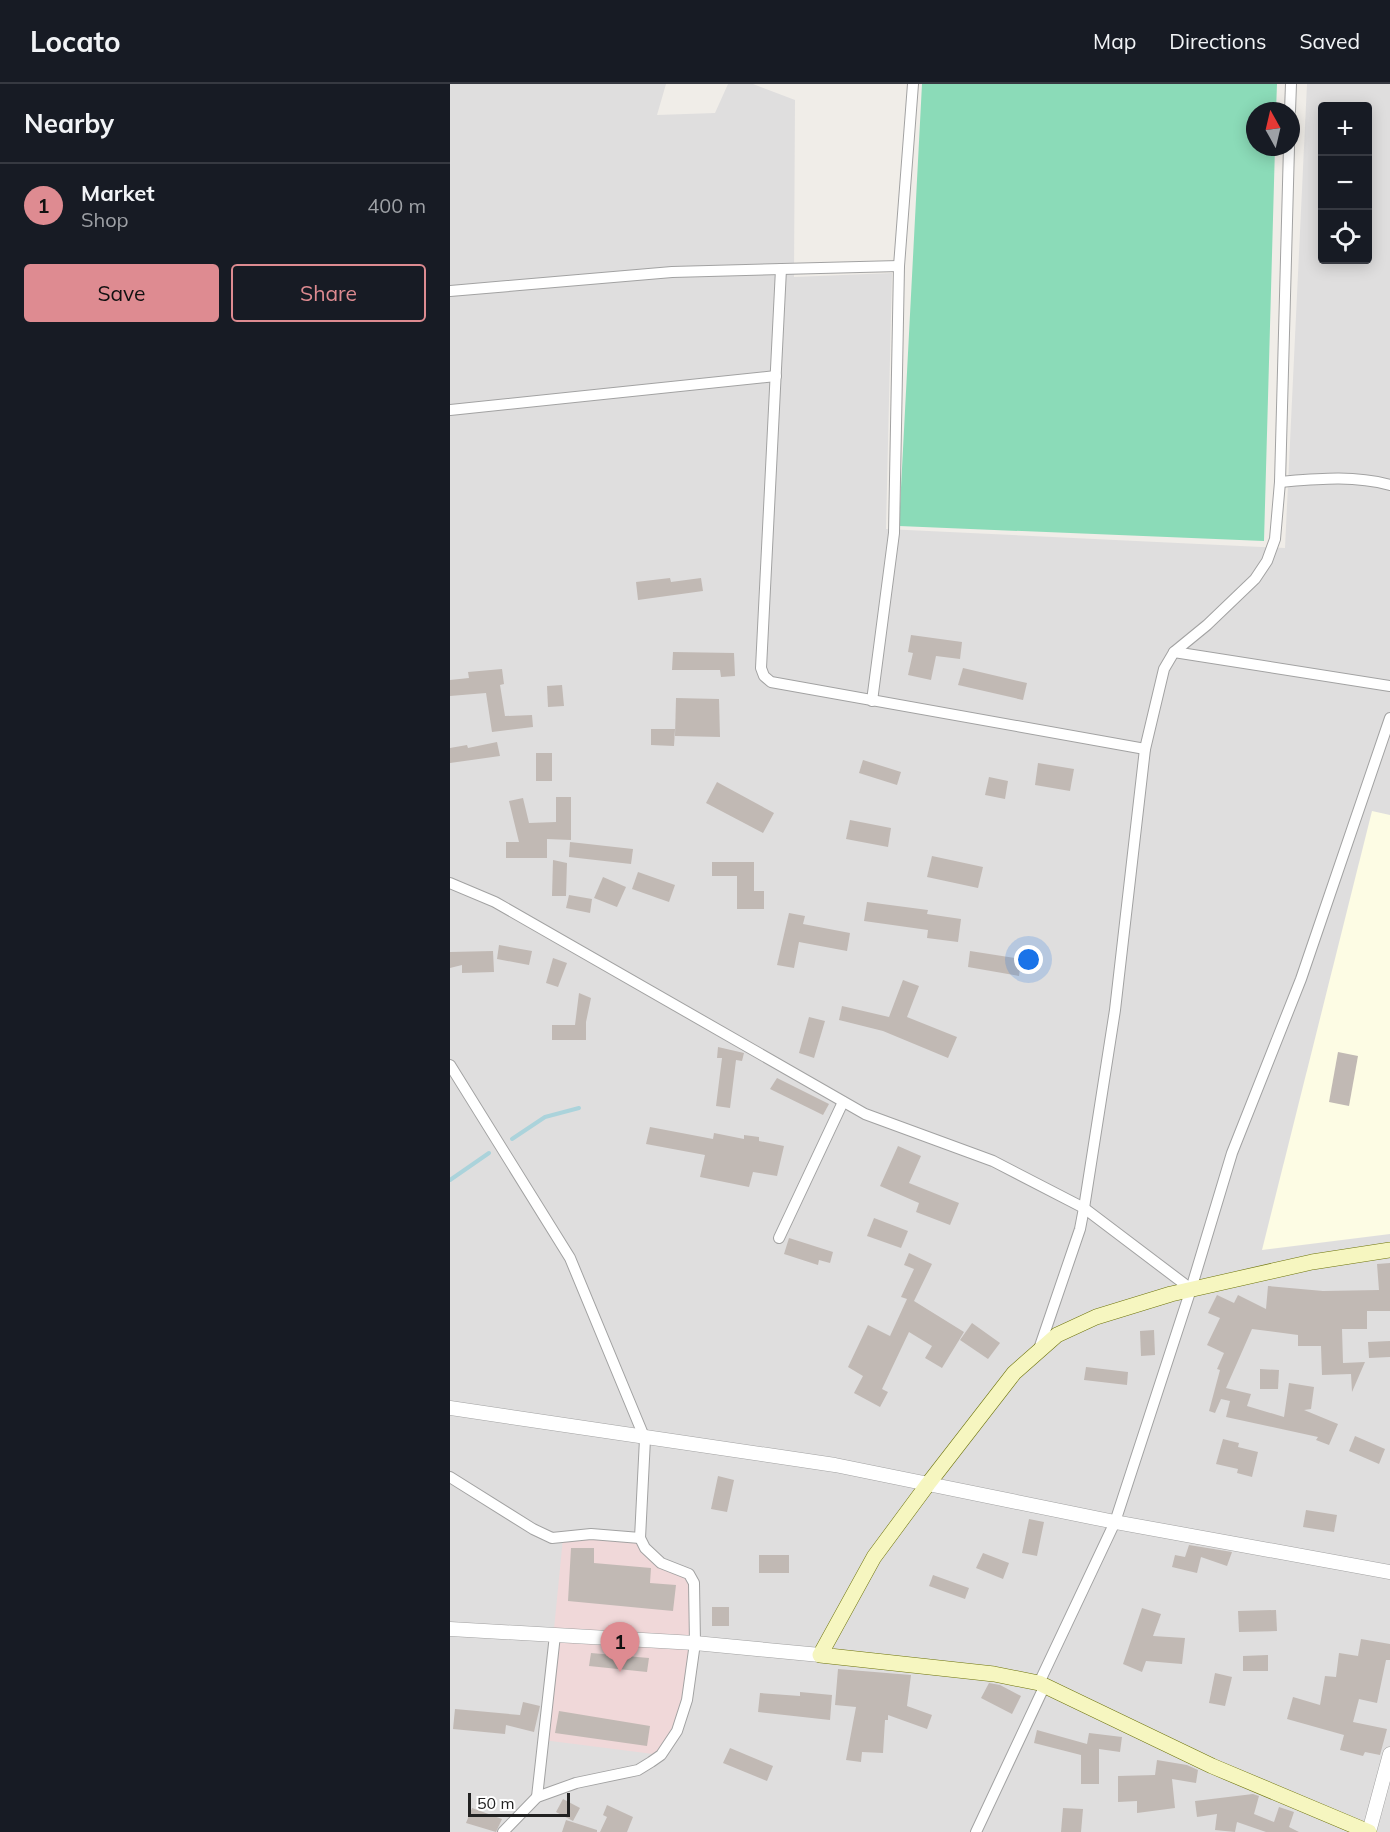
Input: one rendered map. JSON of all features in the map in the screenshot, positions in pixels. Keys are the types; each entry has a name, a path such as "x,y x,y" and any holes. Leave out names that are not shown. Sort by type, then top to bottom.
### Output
{"main road":[{"path":"1369,1832 1212,1766 1042,1684 994,1674 820,1655 874,1557 1014,1373 1039,1350 1077,1324 1191,1289 1312,1262 1390,1250"}],"street":[{"path":"872,701 894,533 899,266 913,84"},
{"path":"1290,102 1291,84"},
{"path":"1039,1350 1080,1229 1084,1208 1114,1010 1145,749 1164,669 1174,652 1255,579 1267,561 1275,539 1280,482 1289,156"},
{"path":"450,291 672,272 899,266"},
{"path":"781,269 761,668 764,676 771,682 1145,749"},
{"path":"450,410 776,376"},
{"path":"1280,482 1358,478 1390,485"},
{"path":"1174,652 1390,686"},
{"path":"976,1832 1115,1522 1191,1289 1232,1153 1301,979 1390,718"},
{"path":"450,883 495,902 865,1114 993,1161 1084,1208 1191,1289"},
{"path":"450,1065 570,1258 645,1438 640,1538 645,1548 662,1563 693,1578 695,1598 695,1643 687,1700 677,1731 661,1755 638,1770 576,1783 537,1797 503,1832"},
{"path":"779,1238 843,1102"},
{"path":"450,1408 835,1465 1115,1522 1390,1572"},
{"path":"450,1477 533,1529 552,1538 591,1534 640,1538"},
{"path":"450,1629 695,1643 820,1655"},
{"path":"537,1797 555,1635"},
{"path":"1369,1832 1390,1754"}],"shaded area":[{"path":"450,84 666,84 657,115 715,113 728,84 753,84 795,100 794,277 892,273 886,529 1285,548 1307,84 1390,84 1390,1832 450,1832"},
{"path":"1372,811 1390,815 1390,1234 1262,1250"},
{"path":"563,1538 640,1538 645,1548 693,1578 687,1700 661,1755 543,1740"}],"green space":[{"path":"922,84 1277,84 1276,102 1246,102 1246,156 1275,156 1264,541 899,526"}],"building":[{"path":"670,578 671,582 701,578 703,591 638,600 636,582"},
{"path":"911,635 962,642 960,659 936,656 931,680 908,675 913,653 908,652"},
{"path":"673,652 734,653 735,676 721,677 720,670 672,670"},
{"path":"963,668 1027,683 1023,700 958,685"},
{"path":"502,669 504,684 500,685 505,716 532,715 533,727 492,732 486,693 450,696 450,680 469,678 468,672"},
{"path":"562,685 564,706 548,707 547,686"},
{"path":"676,698 719,699 720,737 675,736"},
{"path":"651,729 675,729 674,746 651,745"},
{"path":"497,742 500,756 450,763 450,748 467,745 468,748"},
{"path":"536,753 552,753 552,781 536,781"},
{"path":"863,760 901,772 897,785 859,773"},
{"path":"1038,763 1074,769 1070,791 1035,785"},
{"path":"989,777 1008,781 1005,799 985,795"},
{"path":"717,782 774,813 763,833 706,803"},
{"path":"556,797 571,797 571,840 547,839 547,858 506,858 506,842 519,842 509,801 523,798 529,823 556,822"},
{"path":"850,820 891,828 888,847 846,839"},
{"path":"570,842 633,849 631,864 569,857"},
{"path":"932,856 983,867 978,888 927,877"},
{"path":"553,860 567,863 566,896 552,896"},
{"path":"712,862 754,862 754,891 764,891 764,909 737,909 737,876 712,876"},
{"path":"638,872 675,885 669,902 632,889"},
{"path":"603,877 626,887 617,907 594,898"},
{"path":"569,895 592,899 590,913 566,908"},
{"path":"867,902 928,910 927,914 961,919 958,942 927,938 928,930 864,921"},
{"path":"789,913 805,916 803,924 850,933 847,951 799,942 794,968 777,965"},
{"path":"499,945 532,951 529,965 497,959"},
{"path":"493,951 494,972 462,973 462,965 450,968 450,952"},
{"path":"970,951 1021,959 1019,976 968,967"},
{"path":"553,958 567,963 558,987 546,983"},
{"path":"903,980 919,986 907,1017 957,1037 948,1058 883,1031 839,1020 842,1006 889,1017"},
{"path":"579,993 591,998 586,1022 586,1040 552,1040 552,1025 575,1025"},
{"path":"809,1017 825,1021 814,1058 799,1053"},
{"path":"718,1047 744,1053 742,1061 736,1060 730,1108 716,1106 722,1058 717,1058"},
{"path":"1338,1052 1358,1056 1349,1106 1329,1102"},
{"path":"777,1078 829,1104 823,1115 770,1089"},
{"path":"650,1127 713,1139 714,1133 744,1139 744,1135 759,1137 759,1141 784,1146 777,1176 753,1172 749,1187 700,1177 705,1155 646,1144"},
{"path":"898,1146 921,1156 909,1183 959,1203 950,1225 916,1212 919,1203 880,1186"},
{"path":"874,1218 908,1231 901,1248 867,1236"},
{"path":"789,1238 833,1252 830,1263 819,1260 818,1265 784,1254"},
{"path":"909,1253 932,1264 914,1301 964,1332 942,1368 925,1358 932,1346 909,1332 882,1389 888,1392 880,1407 854,1393 863,1376 848,1367 868,1325 890,1336 907,1299 901,1297 914,1269 904,1265"},
{"path":"1390,1263 1390,1311 1367,1311 1367,1329 1342,1329 1343,1363 1365,1362 1352,1392 1351,1374 1322,1375 1321,1346 1298,1346 1298,1335 1252,1329 1226,1388 1251,1394 1247,1406 1284,1417 1289,1383 1314,1387 1311,1409 1304,1410 1338,1424 1329,1445 1316,1440 1318,1437 1226,1417 1230,1401 1221,1399 1215,1413 1209,1411 1220,1370 1217,1369 1224,1353 1207,1345 1220,1318 1208,1313 1217,1295 1234,1303 1238,1295 1266,1309 1268,1286 1323,1291 1379,1290 1377,1264"},
{"path":"972,1323 1000,1343 988,1359 960,1340"},
{"path":"1154,1330 1155,1355 1141,1356 1140,1331"},
{"path":"1390,1341 1390,1357 1369,1358 1368,1342"},
{"path":"1086,1367 1128,1372 1127,1385 1084,1380"},
{"path":"1260,1369 1279,1370 1278,1389 1260,1389"},
{"path":"1355,1436 1385,1449 1379,1464 1349,1451"},
{"path":"1223,1439 1239,1443 1238,1447 1258,1452 1252,1477 1237,1473 1238,1469 1216,1464"},
{"path":"718,1476 734,1480 727,1512 711,1509"},
{"path":"1306,1510 1337,1515 1334,1532 1303,1527"},
{"path":"1029,1519 1044,1522 1037,1556 1022,1553"},
{"path":"1189,1545 1232,1552 1227,1566 1201,1557 1197,1573 1172,1567 1175,1555 1185,1557"},
{"path":"571,1548 594,1548 594,1563 651,1568 650,1583 676,1585 673,1611 568,1601"},
{"path":"983,1553 1009,1563 1003,1579 976,1568"},
{"path":"759,1555 789,1555 789,1573 759,1573"},
{"path":"933,1575 969,1588 965,1599 929,1586"},
{"path":"712,1607 729,1607 729,1626 712,1626"},
{"path":"1142,1608 1161,1614 1153,1636 1185,1638 1182,1664 1146,1661 1142,1672 1123,1664"},
{"path":"1276,1610 1277,1631 1239,1632 1238,1611"},
{"path":"1361,1639 1390,1644 1390,1660 1386,1660 1377,1703 1359,1699 1353,1722 1387,1729 1380,1755 1365,1752 1363,1756 1340,1750 1344,1735 1287,1719 1293,1697 1320,1705 1325,1676 1336,1677 1339,1653 1358,1656"},
{"path":"591,1653 649,1658 647,1672 589,1666"},
{"path":"1268,1655 1268,1671 1243,1671 1243,1656"},
{"path":"838,1669 911,1675 907,1706 932,1715 927,1729 888,1715 888,1720 885,1720 883,1753 862,1752 861,1762 846,1760 856,1707 835,1705"},
{"path":"1215,1673 1232,1677 1225,1706 1209,1703"},
{"path":"989,1683 1000,1685 1021,1696 1012,1714 981,1698"},
{"path":"800,1692 832,1695 830,1720 758,1712 760,1693 800,1696"},
{"path":"523,1702 540,1706 534,1732 506,1725 505,1734 453,1729 455,1709 520,1715"},
{"path":"559,1711 650,1726 647,1746 555,1733"},
{"path":"1037,1730 1087,1744 1089,1733 1122,1737 1120,1752 1099,1749 1099,1784 1081,1784 1081,1755 1034,1743"},
{"path":"730,1748 773,1766 767,1781 723,1763"},
{"path":"1157,1760 1187,1765 1198,1770 1196,1783 1172,1779 1175,1808 1137,1813 1137,1801 1118,1802 1118,1776 1155,1775"},
{"path":"1253,1794 1259,1796 1254,1814 1274,1822 1279,1807 1294,1812 1289,1827 1299,1832 1266,1832 1237,1822 1235,1832 1215,1830 1217,1814 1197,1817 1195,1801"},
{"path":"563,1799 580,1808 573,1821 556,1812"},
{"path":"607,1805 633,1817 627,1832 600,1832 607,1817 603,1815"},
{"path":"472,1808 502,1819 496,1832 466,1823"},
{"path":"1063,1808 1083,1809 1081,1832 1061,1832"},
{"path":"566,1820 597,1830 597,1832 562,1832"}],"waterway":[{"path":"512,1139 545,1117 579,1108"},
{"path":"450,1180 489,1153"}],"place":[{"name":"Market","path":"620,1672"}]}
